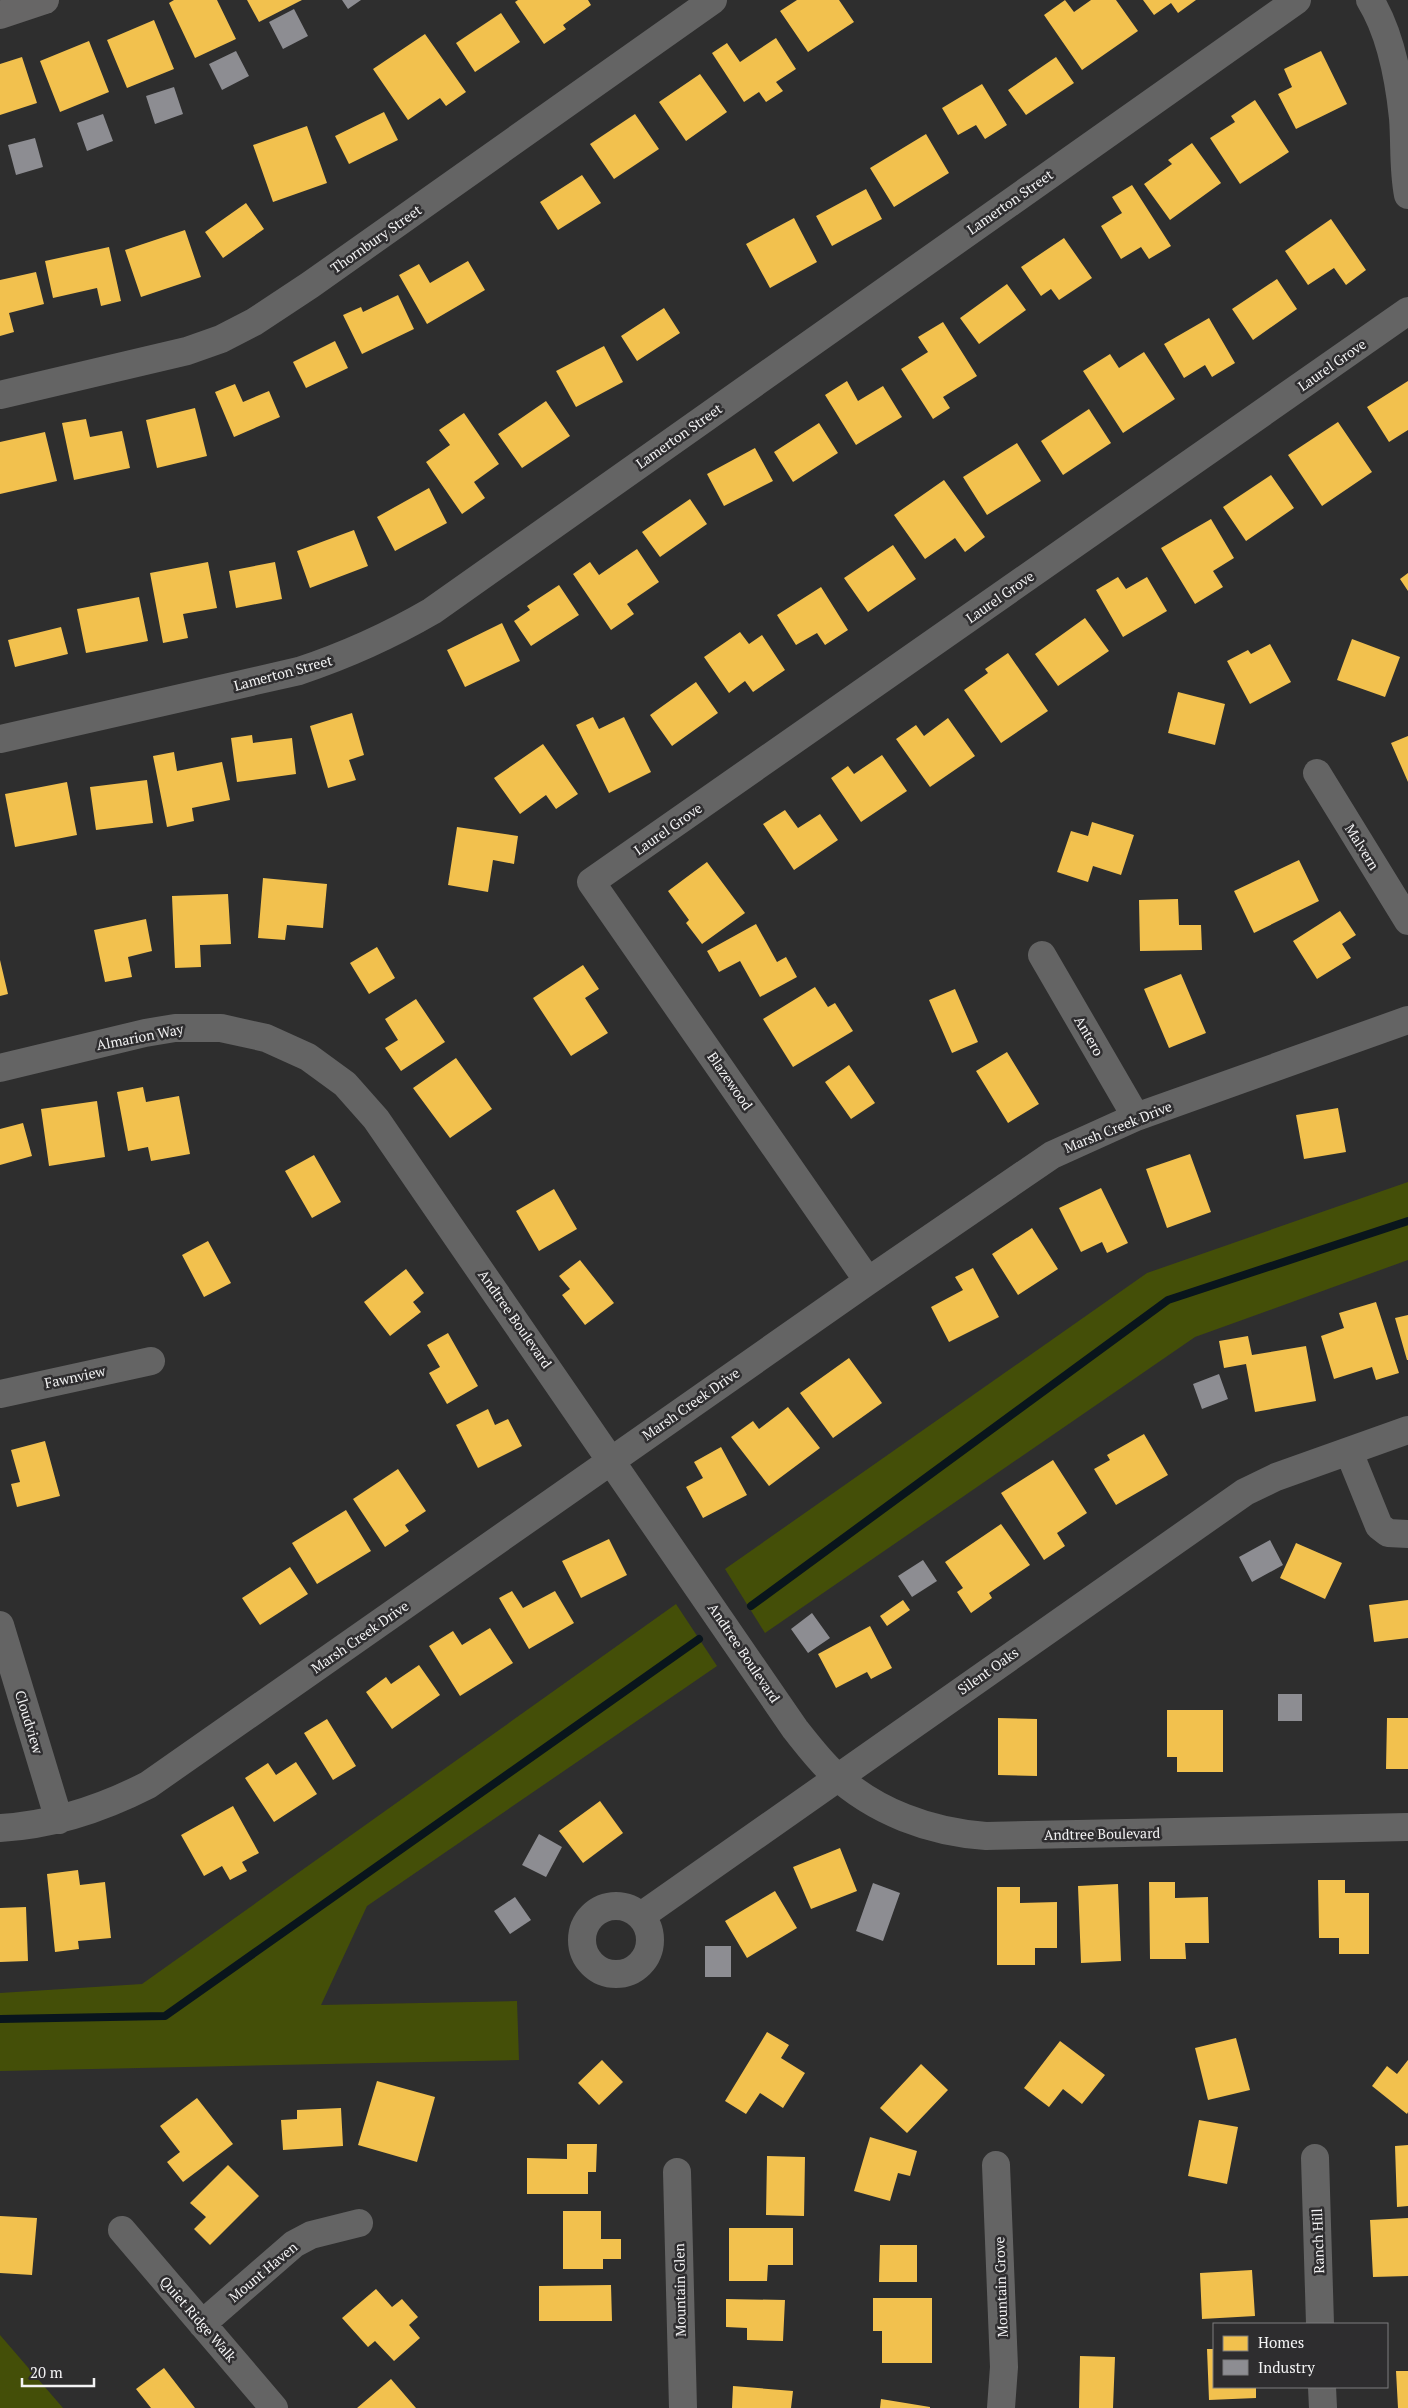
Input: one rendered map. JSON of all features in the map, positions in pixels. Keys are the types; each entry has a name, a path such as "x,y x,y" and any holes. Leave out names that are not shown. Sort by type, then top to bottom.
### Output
{"street":[{"path":"0,15 45,0"},
{"name":"Thornbury Street","path":"0,396 187,351 221,338 254,322 310,285 713,0"},
{"name":"Lamerton Street","path":"0,740 299,671 342,657 388,636 432,611 1297,0"},
{"path":"1370,0 1377,11 1387,38 1398,82 1408,195"},
{"name":"Laurel Grove","path":"591,882 1408,311"},
{"name":"Malvern","path":"1317,773 1408,921"},
{"name":"Blazewood","path":"591,882 868,1280"},
{"name":"Antero","path":"1042,955 1136,1117"},
{"name":"Marsh Creek Drive","path":"0,1828 59,1820 116,1801 148,1785 178,1766 868,1280 1052,1155 1136,1117 1408,1020"},
{"name":"Almarion Way","path":"0,1068 146,1033 198,1027 221,1028 266,1038 308,1057"},
{"name":"Andtree Boulevard","path":"308,1057 345,1084 376,1119 796,1729 814,1752 838,1777 859,1792 898,1816 941,1830 986,1836 1408,1827"},
{"name":"Fawnview","path":"0,1394 151,1361"},
{"name":"Silent Oaks","path":"641,1916 1245,1492 1276,1477 1408,1431"},
{"path":"1349,1452 1379,1526 1388,1533 1408,1534"},
{"name":"Cloudview","path":"0,1625 59,1820"},
{"name":"Ranch Hill","path":"1315,2158 1320,2323"},
{"name":"Mountain Grove","path":"996,2165 1004,2367 1001,2408"},
{"name":"Mountain Glen","path":"677,2172 683,2408"},
{"name":"Mount Haven","path":"202,2324 294,2244 311,2235 359,2223"},
{"name":"Quiet Ridge Walk","path":"122,2230 274,2408"},
{"path":"1322,2388 1323,2408"}],"green space":[{"path":"1408,1182 1408,1260 1195,1337 765,1633 725,1569 1147,1273"},
{"path":"676,1604 717,1666 367,1906 321,2005 517,2001 519,2060 0,2071 0,1993 142,1984"},
{"path":"0,2335 63,2408 0,2408"}],"building: Homes":[{"path":"174,0 217,0 236,39 195,58 169,3"},
{"path":"247,0 302,0 259,22"},
{"path":"518,0 588,0 591,5 563,25 566,29 544,44 515,2"},
{"path":"797,0 839,0 854,22 808,52 780,11"},
{"path":"1065,0 1074,12 1091,0 1116,0 1138,31 1082,70 1044,15"},
{"path":"1143,0 1196,0 1178,13 1171,3 1154,15"},
{"path":"501,13 520,42 475,72 456,43"},
{"path":"154,20 174,69 127,88 107,40"},
{"path":"425,34 466,92 446,106 440,98 408,120 373,69"},
{"path":"776,38 796,69 776,82 783,91 766,102 759,92 744,102 712,53 727,43 740,62"},
{"path":"89,41 109,92 60,112 40,61"},
{"path":"1321,51 1347,104 1296,129 1278,94 1292,87 1284,69"},
{"path":"22,57 37,103 0,115 0,64"},
{"path":"1056,57 1074,83 1026,115 1008,90"},
{"path":"700,74 727,112 686,141 659,102"},
{"path":"982,84 1007,125 985,139 976,125 958,135 942,108"},
{"path":"1255,100 1289,152 1240,184 1210,138 1235,122 1231,116"},
{"path":"384,112 398,140 349,164 335,136"},
{"path":"635,114 659,149 614,179 590,144"},
{"path":"307,126 327,183 273,202 253,145"},
{"path":"926,134 949,173 894,207 870,168"},
{"path":"1192,143 1221,183 1170,220 1144,184 1172,164 1168,160"},
{"path":"582,175 601,203 558,230 540,202"},
{"path":"1132,185 1171,246 1149,259 1141,247 1121,259 1101,226 1122,213 1112,197"},
{"path":"866,189 882,219 832,246 816,216"},
{"path":"246,203 264,229 223,258 205,232"},
{"path":"794,218 817,262 770,288 746,244"},
{"path":"1331,219 1366,270 1346,285 1334,268 1308,285 1285,251"},
{"path":"185,230 201,277 141,297 125,250"},
{"path":"1064,238 1092,278 1059,300 1051,289 1041,296 1021,267"},
{"path":"109,247 121,301 101,306 97,288 53,298 45,261"},
{"path":"468,261 485,290 427,324 399,275 419,264 430,283"},
{"path":"36,272 44,304 9,313 14,332 0,336 0,280"},
{"path":"1277,279 1297,309 1253,340 1232,309"},
{"path":"1007,284 1026,310 979,344 960,318"},
{"path":"398,295 414,329 362,354 343,315 361,307 363,312"},
{"path":"664,308 680,333 637,361 621,336"},
{"path":"1209,318 1235,363 1212,377 1205,365 1184,378 1164,344"},
{"path":"943,322 977,376 943,397 950,408 933,419 901,369 928,352 918,337"},
{"path":"335,341 348,368 306,388 293,362"},
{"path":"604,346 623,382 576,407 556,371"},
{"path":"1144,352 1175,399 1123,433 1083,371 1110,354 1119,368"},
{"path":"847,381 858,401 883,386 902,417 856,445 825,395"},
{"path":"1408,381 1408,430 1389,442 1367,407"},
{"path":"235,384 243,402 269,391 280,417 234,437 215,392"},
{"path":"546,401 570,436 522,468 498,434"},
{"path":"195,408 207,456 157,468 146,420"},
{"path":"1089,409 1111,443 1063,475 1041,441"},
{"path":"464,413 499,464 474,482 485,498 462,514 426,462 450,445 439,430"},
{"path":"86,419 90,437 122,431 130,468 74,480 62,423"},
{"path":"1338,422 1372,472 1322,506 1288,455"},
{"path":"819,423 838,453 793,482 774,452"},
{"path":"45,432 57,481 0,494 0,442"},
{"path":"1017,443 1041,481 987,515 963,477"},
{"path":"755,448 773,481 724,506 707,474"},
{"path":"1271,475 1294,508 1246,541 1223,507"},
{"path":"944,480 985,537 965,552 955,538 925,559 894,515"},
{"path":"429,488 447,523 395,551 377,517"},
{"path":"690,499 707,524 660,557 642,532"},
{"path":"1211,519 1234,558 1213,571 1223,587 1195,604 1161,548"},
{"path":"354,530 368,566 310,588 297,551"},
{"path":"893,545 916,579 868,612 844,578"},
{"path":"637,549 659,582 627,604 634,614 611,630 573,574 590,562 599,575"},
{"path":"208,562 217,608 183,614 188,638 163,643 150,573"},
{"path":"275,562 282,599 236,608 229,571"},
{"path":"1408,573 1408,591 1400,579"},
{"path":"1118,577 1126,589 1147,577 1167,611 1123,637 1096,590"},
{"path":"559,585 579,615 531,646 514,621 530,610 527,606"},
{"path":"821,587 848,630 825,645 817,633 796,645 777,615"},
{"path":"139,597 148,641 86,653 77,609"},
{"path":"1085,618 1109,651 1058,686 1035,654"},
{"path":"502,623 520,661 465,687 447,650"},
{"path":"61,627 68,654 15,667 8,640"},
{"path":"740,632 749,644 762,635 785,670 753,692 745,681 729,693 704,657"},
{"path":"1352,639 1400,657 1385,697 1337,680"},
{"path":"1270,644 1291,682 1250,704 1227,661 1248,650 1251,654"},
{"path":"1008,653 1048,711 1001,743 964,690 988,673 985,669"},
{"path":"696,682 718,713 672,746 650,715"},
{"path":"1178,692 1225,704 1215,745 1168,733"},
{"path":"352,713 364,755 349,760 356,780 328,788 310,726"},
{"path":"593,717 599,729 624,717 651,772 609,793 576,725"},
{"path":"948,718 975,756 930,787 896,739 916,725 924,736"},
{"path":"252,735 253,743 292,738 296,774 237,782 231,738"},
{"path":"1408,736 1408,782 1391,743"},
{"path":"543,744 578,794 556,809 546,795 520,814 494,778"},
{"path":"174,752 177,771 222,762 230,800 192,808 194,821 167,827 153,756"},
{"path":"882,755 907,791 861,822 831,778 848,766 854,774"},
{"path":"147,780 153,823 96,830 90,787"},
{"path":"67,782 77,835 15,847 5,794"},
{"path":"785,810 798,828 820,814 838,840 794,870 763,824"},
{"path":"1092,822 1134,835 1121,875 1093,866 1088,882 1057,872 1071,831 1088,836"},
{"path":"457,827 518,836 514,864 493,860 488,892 448,885"},
{"path":"1299,860 1319,901 1254,933 1234,891"},
{"path":"707,862 745,913 702,944 686,923 689,920 668,891"},
{"path":"263,878 327,884 323,928 287,925 285,940 258,938"},
{"path":"228,894 231,944 200,945 201,967 175,968 172,896"},
{"path":"1178,899 1179,925 1201,925 1202,950 1140,951 1139,900"},
{"path":"1340,911 1356,935 1342,944 1351,958 1317,979 1293,941"},
{"path":"146,919 152,951 128,957 132,977 105,982 94,930"},
{"path":"756,924 777,962 786,957 797,977 760,997 740,961 719,972 707,951"},
{"path":"377,947 395,978 369,994 350,963"},
{"path":"0,960 8,994 0,996"},
{"path":"583,965 599,989 585,998 608,1033 571,1056 533,998"},
{"path":"1181,974 1206,1033 1169,1048 1144,989"},
{"path":"815,987 828,1007 835,1003 853,1031 793,1067 763,1019"},
{"path":"955,989 978,1042 952,1053 929,1000"},
{"path":"416,999 445,1042 401,1071 385,1048 398,1040 385,1019"},
{"path":"1007,1052 1039,1104 1008,1123 976,1071"},
{"path":"456,1058 492,1109 450,1138 413,1088"},
{"path":"849,1065 875,1103 851,1119 825,1082"},
{"path":"143,1087 146,1102 179,1096 190,1154 151,1161 148,1147 128,1151 117,1092"},
{"path":"97,1101 105,1157 49,1166 41,1109"},
{"path":"1338,1108 1346,1152 1304,1159 1296,1115"},
{"path":"23,1123 32,1156 0,1165 0,1129"},
{"path":"1190,1154 1211,1212 1167,1228 1146,1169"},
{"path":"314,1155 341,1202 312,1218 285,1171"},
{"path":"1101,1188 1128,1243 1107,1253 1102,1242 1081,1252 1059,1208"},
{"path":"554,1189 577,1229 539,1251 516,1211"},
{"path":"1032,1228 1058,1269 1018,1295 992,1254"},
{"path":"208,1241 231,1283 204,1297 182,1255"},
{"path":"580,1260 614,1303 585,1325 562,1295 570,1289 559,1276"},
{"path":"973,1268 999,1317 949,1342 931,1307 963,1290 955,1277"},
{"path":"406,1269 424,1293 413,1302 421,1312 390,1336 364,1302"},
{"path":"1376,1302 1399,1373 1376,1380 1372,1367 1334,1379 1321,1336 1344,1328 1339,1313"},
{"path":"1408,1315 1408,1360 1407,1360 1395,1318"},
{"path":"448,1333 478,1386 447,1404 429,1373 440,1367 427,1345"},
{"path":"1248,1336 1252,1355 1306,1346 1316,1401 1255,1412 1246,1364 1224,1368 1219,1341"},
{"path":"849,1358 882,1403 833,1438 800,1393"},
{"path":"788,1407 820,1448 769,1486 731,1437 753,1421 759,1429"},
{"path":"488,1409 495,1425 508,1419 522,1446 478,1468 456,1425"},
{"path":"1144,1434 1168,1475 1116,1505 1094,1469 1110,1460 1107,1455"},
{"path":"45,1441 60,1496 17,1507 11,1484 20,1482 11,1450"},
{"path":"721,1447 747,1495 703,1518 686,1487 703,1478 694,1462"},
{"path":"1053,1460 1087,1513 1057,1533 1065,1546 1044,1560 1001,1493"},
{"path":"398,1469 426,1511 405,1525 409,1531 385,1547 353,1499"},
{"path":"346,1510 371,1551 317,1584 292,1543"},
{"path":"1001,1524 1030,1565 989,1593 992,1598 971,1613 957,1592 963,1588 945,1562"},
{"path":"609,1539 627,1575 581,1598 562,1561"},
{"path":"1296,1543 1342,1563 1325,1599 1280,1578"},
{"path":"290,1567 308,1594 260,1625 242,1598"},
{"path":"512,1591 523,1608 555,1591 574,1623 529,1649 499,1598"},
{"path":"903,1600 910,1610 887,1626 880,1616"},
{"path":"1408,1600 1408,1638 1374,1642 1369,1605"},
{"path":"870,1626 892,1668 871,1679 867,1672 836,1688 818,1654"},
{"path":"490,1628 513,1663 460,1696 429,1646 453,1631 462,1645"},
{"path":"419,1665 440,1695 392,1729 366,1692 386,1677 391,1684"},
{"path":"1167,1710 1223,1710 1223,1772 1177,1772 1177,1757 1167,1757"},
{"path":"998,1718 1037,1719 1037,1776 998,1775"},
{"path":"1387,1718 1408,1718 1408,1769 1386,1769"},
{"path":"327,1719 356,1766 333,1780 304,1733"},
{"path":"296,1762 317,1794 274,1822 245,1778 268,1763 276,1775"},
{"path":"600,1801 623,1833 583,1863 559,1831"},
{"path":"233,1806 259,1853 242,1862 247,1871 230,1880 222,1866 204,1876 181,1835"},
{"path":"840,1848 857,1891 811,1909 793,1867"},
{"path":"78,1870 80,1885 105,1882 111,1938 78,1941 79,1949 55,1952 47,1874"},
{"path":"1318,1880 1345,1880 1345,1893 1369,1893 1369,1954 1339,1954 1339,1938 1319,1938"},
{"path":"1149,1882 1175,1882 1175,1898 1208,1897 1209,1943 1185,1943 1186,1959 1150,1959"},
{"path":"1118,1884 1121,1961 1081,1963 1078,1886"},
{"path":"997,1887 1020,1887 1020,1903 1057,1902 1057,1948 1035,1948 1035,1965 997,1965"},
{"path":"775,1891 797,1928 747,1958 725,1921"},
{"path":"26,1907 28,1961 0,1962 0,1908"},
{"path":"767,2032 789,2045 781,2058 805,2073 783,2108 760,2093 746,2114 725,2101"},
{"path":"1236,2038 1250,2090 1208,2100 1195,2048"},
{"path":"1060,2041 1105,2075 1082,2104 1063,2089 1049,2107 1024,2088"},
{"path":"602,2060 623,2082 599,2105 578,2083"},
{"path":"1408,2060 1407,2114 1372,2086 1387,2066 1397,2074"},
{"path":"921,2064 948,2090 907,2133 880,2108"},
{"path":"377,2081 435,2097 417,2162 358,2145"},
{"path":"197,2098 233,2144 183,2182 167,2162 180,2152 160,2126"},
{"path":"341,2108 343,2146 283,2150 281,2120 297,2119 297,2110"},
{"path":"1199,2120 1238,2127 1227,2184 1188,2176"},
{"path":"870,2137 917,2151 910,2176 898,2173 890,2201 854,2191"},
{"path":"567,2144 597,2144 596,2172 588,2172 588,2194 527,2194 527,2158 567,2159"},
{"path":"1408,2145 1408,2206 1397,2207 1395,2146"},
{"path":"767,2156 805,2157 804,2216 766,2215"},
{"path":"228,2165 259,2196 210,2245 194,2229 206,2217 190,2203"},
{"path":"563,2211 601,2211 601,2239 621,2239 621,2259 603,2259 603,2269 563,2269"},
{"path":"0,2216 37,2218 32,2275 0,2273"},
{"path":"1408,2218 1408,2276 1373,2277 1370,2220"},
{"path":"729,2228 793,2228 793,2265 768,2265 767,2281 729,2281"},
{"path":"880,2245 917,2245 917,2282 879,2282"},
{"path":"1252,2270 1255,2316 1202,2319 1200,2273"},
{"path":"611,2285 612,2321 539,2321 539,2286"},
{"path":"376,2289 392,2307 402,2299 418,2317 409,2325 420,2338 394,2361 375,2341 368,2347 342,2318"},
{"path":"873,2298 932,2298 932,2363 882,2363 882,2331 873,2331"},
{"path":"726,2299 785,2300 783,2341 747,2340 747,2328 726,2327"},
{"path":"1207,2349 1213,2349 1213,2388 1256,2388 1256,2398 1209,2400"},
{"path":"1080,2356 1115,2357 1113,2408 1079,2408"},
{"path":"164,2368 195,2408 151,2408 136,2389"},
{"path":"1396,2371 1408,2371 1408,2408 1398,2408"},
{"path":"391,2379 416,2408 357,2408"},
{"path":"733,2386 793,2391 791,2408 732,2408"},
{"path":"881,2399 930,2407 930,2408 880,2408"}],"building: Industry":[{"path":"342,0 361,0 348,9"},
{"path":"294,9 308,36 283,49 269,22"},
{"path":"236,51 249,76 222,90 209,64"},
{"path":"174,87 183,114 155,124 146,96"},
{"path":"103,114 113,141 87,151 77,123"},
{"path":"35,138 43,167 16,175 8,145"},
{"path":"1219,1374 1228,1399 1202,1409 1193,1384"},
{"path":"1270,1540 1283,1565 1252,1582 1239,1557"},
{"path":"923,1560 937,1581 912,1597 898,1576"},
{"path":"812,1613 830,1638 808,1653 791,1629"},
{"path":"1278,1694 1302,1694 1302,1721 1278,1721"},
{"path":"539,1834 562,1847 546,1877 522,1865"},
{"path":"873,1883 900,1893 883,1941 856,1931"},
{"path":"515,1897 531,1920 510,1934 494,1911"},
{"path":"705,1946 731,1946 731,1977 705,1977"}],"waterway":[{"path":"751,1606 1168,1300 1408,1221"},
{"path":"0,2019 165,2016 699,1639"}]}
